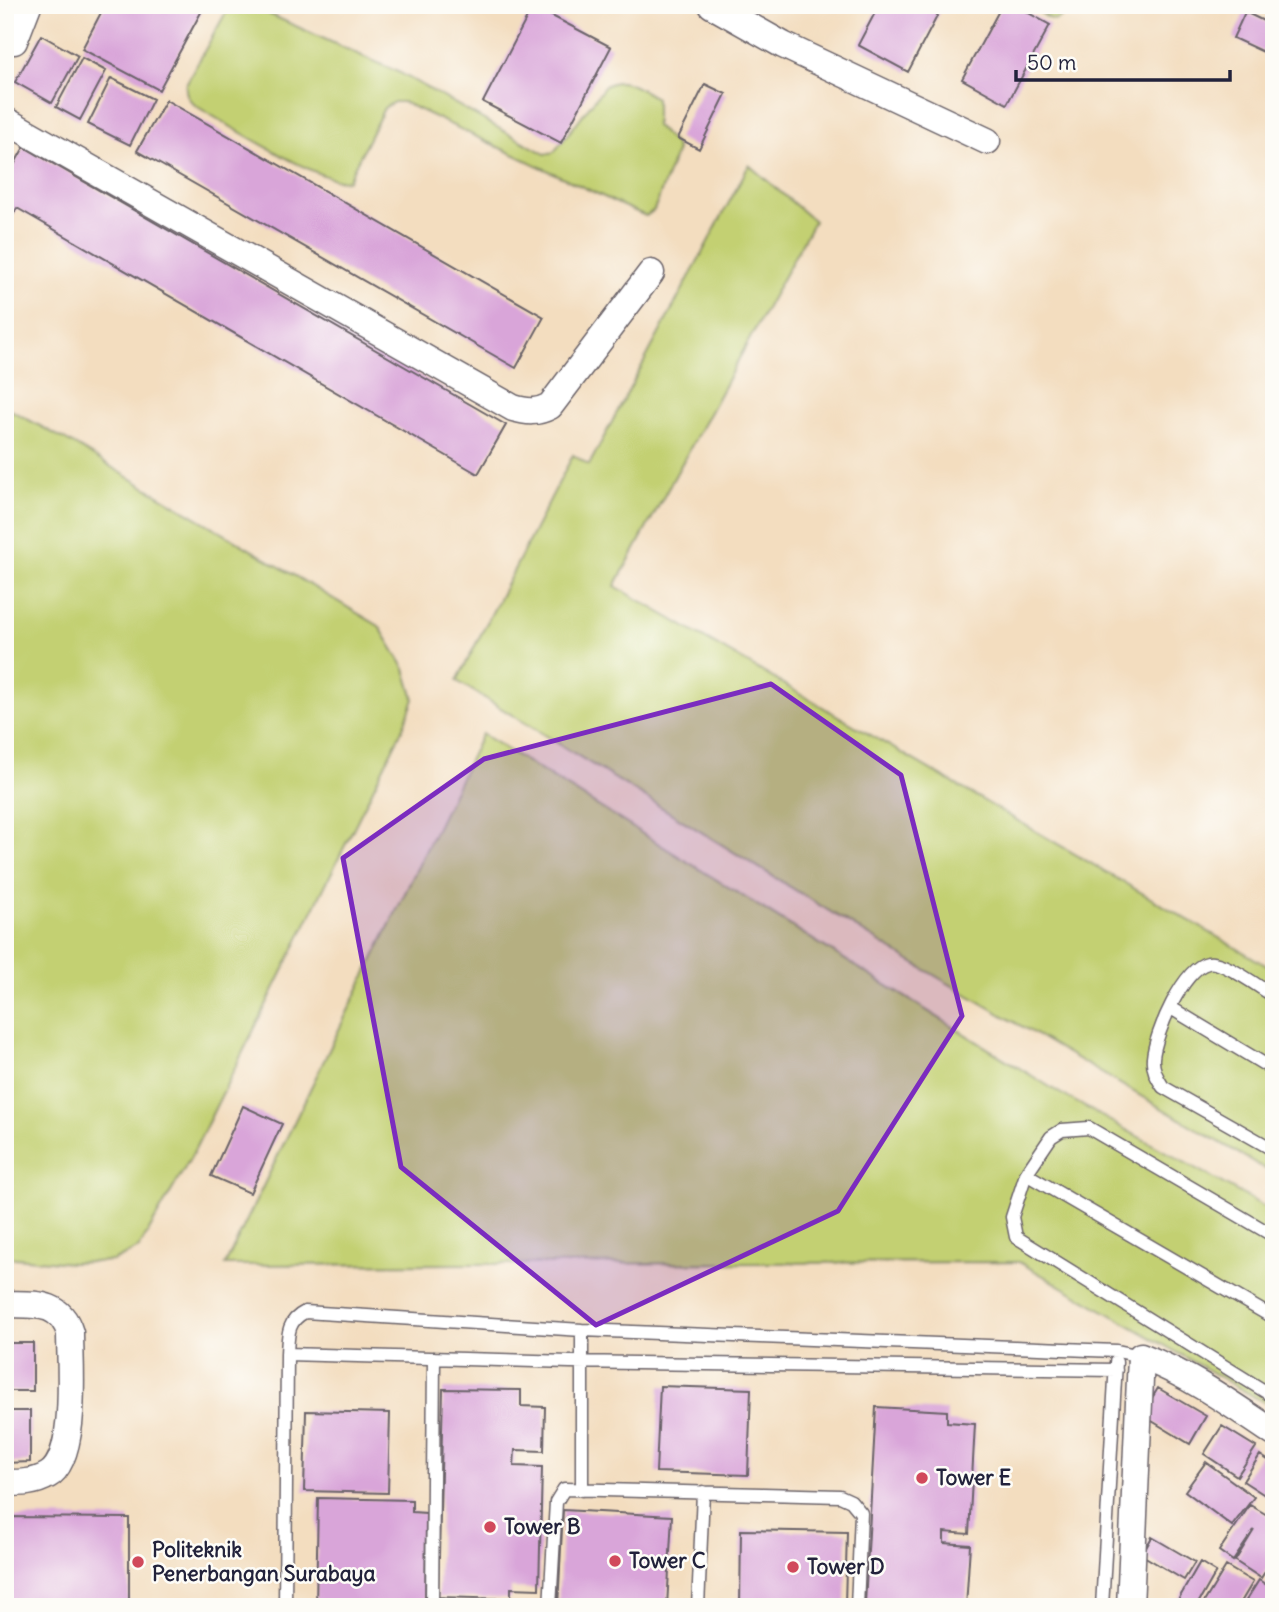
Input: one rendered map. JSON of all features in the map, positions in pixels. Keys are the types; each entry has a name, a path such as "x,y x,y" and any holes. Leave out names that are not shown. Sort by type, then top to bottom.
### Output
{"street":[{"path":"8,46 28,5"},
{"path":"712,5 783,44 987,141"},
{"path":"5,120 513,408 526,412 541,411 550,406 651,273"},
{"path":"5,1304 49,1307 59,1312 66,1320 71,1333 69,1435 61,1460 50,1475 28,1483 5,1483"},
{"path":"1130,1607 1129,1354 1164,1365 1203,1385 1274,1433"}],"lane":[{"path":"1274,996 1219,962 1208,962 1196,969 1185,982 1158,1034 1153,1059 1156,1075 1164,1087 1274,1150"},
{"path":"1171,1008 1274,1070"},
{"path":"1274,1236 1089,1128 1062,1130 1051,1137 1026,1174 1012,1217 1016,1237 1274,1397"},
{"path":"1026,1174 1274,1318"},
{"path":"285,1607 287,1354 289,1328 296,1317 305,1312 582,1330 1129,1354"},
{"path":"582,1330 582,1490"},
{"path":"287,1354 1116,1370"},
{"path":"1102,1607 1116,1370 1129,1354"},
{"path":"434,1358 432,1606 454,1607"},
{"path":"550,1607 555,1502 564,1489 840,1496 851,1502 861,1513 857,1607"},
{"path":"698,1607 704,1492"}],"highlighted area":[{"path":"771,684 901,775 962,1016 838,1211 596,1325 401,1167 343,858 484,759"}],"green space":[{"path":"230,5 249,5 400,73 545,154 554,152 605,86 619,82 637,87 656,98 656,126 674,143 677,150 654,210 646,216 403,102 394,102 384,108 348,180 336,179 297,163 196,106 188,96 186,84"},
{"path":"1030,5 1071,5 1061,17 1052,19"},
{"path":"749,165 814,221 615,586 1274,970 1274,1174 910,961 457,681 573,455 589,465"},
{"path":"5,407 66,440 379,626 405,669 414,699 403,728 191,1157 139,1248 113,1261 71,1263 5,1257"},
{"path":"482,734 1058,1092 1274,1212 1274,1408 1019,1262 225,1265"}],"building":[{"path":"105,5 205,5 159,90 82,49"},
{"path":"879,5 943,5 908,72 858,45"},
{"path":"1002,5 1014,5 1050,25 1007,104 962,79"},
{"path":"533,6 611,47 561,143 483,102"},
{"path":"1245,12 1274,26 1274,57 1233,38"},
{"path":"41,35 78,56 52,103 15,82"},
{"path":"82,58 106,71 80,120 56,107"},
{"path":"111,78 153,99 130,145 88,124"},
{"path":"705,84 726,94 699,149 678,138"},
{"path":"166,100 544,317 516,368 137,151"},
{"path":"24,147 506,425 478,474 17,208 5,229 5,181"},
{"path":"243,1106 282,1124 250,1193 211,1176"},
{"path":"5,1343 33,1343 33,1391 5,1391"},
{"path":"660,1386 751,1389 748,1475 656,1472"},
{"path":"1158,1388 1206,1416 1190,1444 1142,1415"},
{"name":"Tower B","path":"443,1389 521,1390 521,1406 545,1407 544,1451 515,1450 514,1466 542,1467 539,1589 511,1588 511,1599 438,1597"},
{"name":"Tower E","path":"876,1407 947,1411 947,1422 975,1424 969,1534 944,1532 944,1543 970,1545 966,1607 865,1604"},
{"path":"5,1411 30,1411 30,1462 5,1463"},
{"path":"306,1411 390,1413 388,1493 304,1491"},
{"path":"1222,1426 1256,1447 1237,1476 1204,1454"},
{"path":"1260,1455 1274,1464 1274,1501 1243,1481"},
{"path":"1206,1462 1254,1497 1232,1526 1185,1491"},
{"path":"318,1498 412,1500 412,1512 426,1513 425,1607 316,1607"},
{"path":"1250,1505 1274,1519 1274,1558 1261,1578 1235,1561 1254,1530 1233,1561 1219,1551"},
{"name":"Tower C","path":"563,1510 672,1516 667,1607 558,1607"},
{"path":"5,1517 129,1518 129,1607 5,1607"},
{"name":"Tower D","path":"741,1530 847,1532 845,1604 740,1607"},
{"path":"1152,1537 1195,1562 1184,1580 1142,1555"},
{"path":"1200,1562 1216,1572 1196,1607 1174,1607"},
{"path":"1226,1566 1253,1582 1238,1607 1201,1607"},
{"path":"1259,1580 1274,1590 1274,1607 1242,1607"}],"place":[{"name":"Tower E","path":"922,1478"},
{"name":"Tower B","path":"490,1527"},
{"name":"Tower C","path":"615,1561"},
{"name":"Politeknik Penerbangan Surabaya","path":"138,1562"},
{"name":"Tower D","path":"793,1567"}]}
